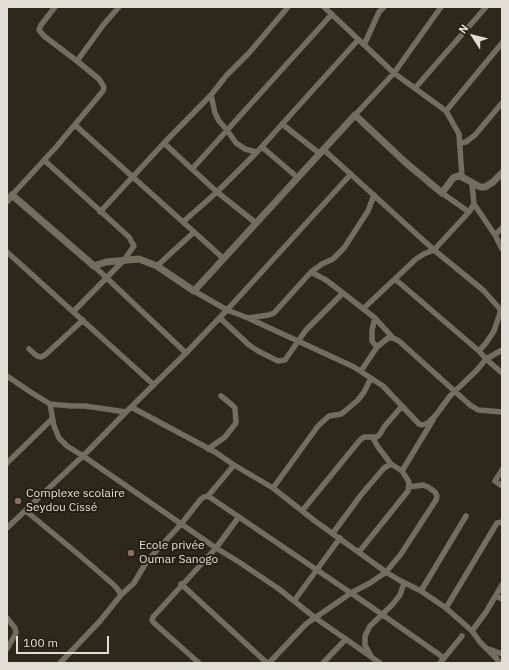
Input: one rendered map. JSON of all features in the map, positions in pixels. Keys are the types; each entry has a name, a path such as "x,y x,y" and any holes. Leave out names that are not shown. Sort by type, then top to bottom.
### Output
{"street":[{"path":"56,7 41,25 39,30 44,36 99,79 104,87 102,94 10,198 94,266 186,353"},
{"path":"77,61 104,24 119,7"},
{"path":"100,212 211,95 226,76 249,53 288,7"},
{"path":"324,7 394,72 416,87 446,111 459,134 462,176"},
{"path":"364,45 379,12 384,7"},
{"path":"194,291 394,72 441,7"},
{"path":"416,87 486,7"},
{"path":"192,168 332,14"},
{"path":"183,222 217,192 262,147 358,40"},
{"path":"446,111 502,44"},
{"path":"211,95 215,113 219,121 240,146 257,152"},
{"path":"460,143 466,142 475,135 502,102"},
{"path":"355,115 433,187 469,212"},
{"path":"282,124 351,174 434,250 483,290 501,308 494,331 479,351"},
{"path":"75,125 224,259"},
{"path":"164,143 217,192 256,223"},
{"path":"262,147 297,177"},
{"path":"44,160 128,237 134,246 124,260 74,311"},
{"path":"7,528 83,456 186,353 220,318 351,174"},
{"path":"442,193 453,178 458,176 462,176 472,184 485,187 502,174"},
{"path":"472,184 474,204 496,235 502,249"},
{"path":"248,318 274,313 311,272 333,258 344,248 368,211 374,195"},
{"path":"364,309 420,256 434,250 469,212 474,204"},
{"path":"496,235 502,228"},
{"path":"157,266 194,232"},
{"path":"7,252 74,311 154,385"},
{"path":"94,266 106,262 139,259 157,266 194,291 227,310 248,318 354,367 383,386 419,424 422,425 428,422 436,415"},
{"path":"311,272 326,280 375,318 393,338 455,390 470,405 478,410 502,412"},
{"path":"395,279 479,351 502,373"},
{"path":"220,318 249,345 278,361 285,360 306,330 343,293"},
{"path":"375,318 372,330 372,342 377,347"},
{"path":"29,349 37,356 41,357 45,355 82,320"},
{"path":"361,372 377,347 388,338 393,338"},
{"path":"402,471 436,415 455,390 477,370 486,359 502,350"},
{"path":"7,376 50,404 85,406 126,412"},
{"path":"273,488 318,426 329,416 341,414 358,400 364,392 370,378"},
{"path":"208,449 225,437 236,423 234,408 220,396"},
{"path":"50,404 52,419 59,438 67,446 182,523 216,548 246,566 314,617 380,663"},
{"path":"302,511 360,440 364,438 373,438 380,434 402,406"},
{"path":"131,407 208,449 273,488 386,572 421,591 446,608 472,631 486,648 497,658 499,663"},
{"path":"7,463 52,419"},
{"path":"359,552 409,487 402,471 391,464 373,438"},
{"path":"333,533 372,481 384,468 391,464"},
{"path":"60,663 134,583 147,561 182,523 201,499 204,496 208,496 234,465"},
{"path":"502,470 495,481 502,486"},
{"path":"181,584 268,663 314,617 370,584 386,572 409,541 436,500 437,496 435,492 428,487 423,485 409,487"},
{"path":"208,496 238,518 382,615 442,661 462,636"},
{"path":"26,511 88,562 119,591 121,596"},
{"path":"421,591 466,516"},
{"path":"199,663 152,620 181,584 216,548 238,518"},
{"path":"446,608 497,523 502,522"},
{"path":"294,601 340,538"},
{"path":"371,656 365,645 365,636 375,620 382,615 400,595 404,583"},
{"path":"472,631 496,596 502,584"},
{"path":"496,596 502,599"},
{"path":"7,618 15,628 16,633 7,649"},
{"path":"323,663 346,639"},
{"path":"486,648 502,654"}],"place":[{"name":"Complexe scolaire Seydou Cissé","path":"18,501"},
{"name":"Ecole privée Oumar Sanogo","path":"131,553"}]}
